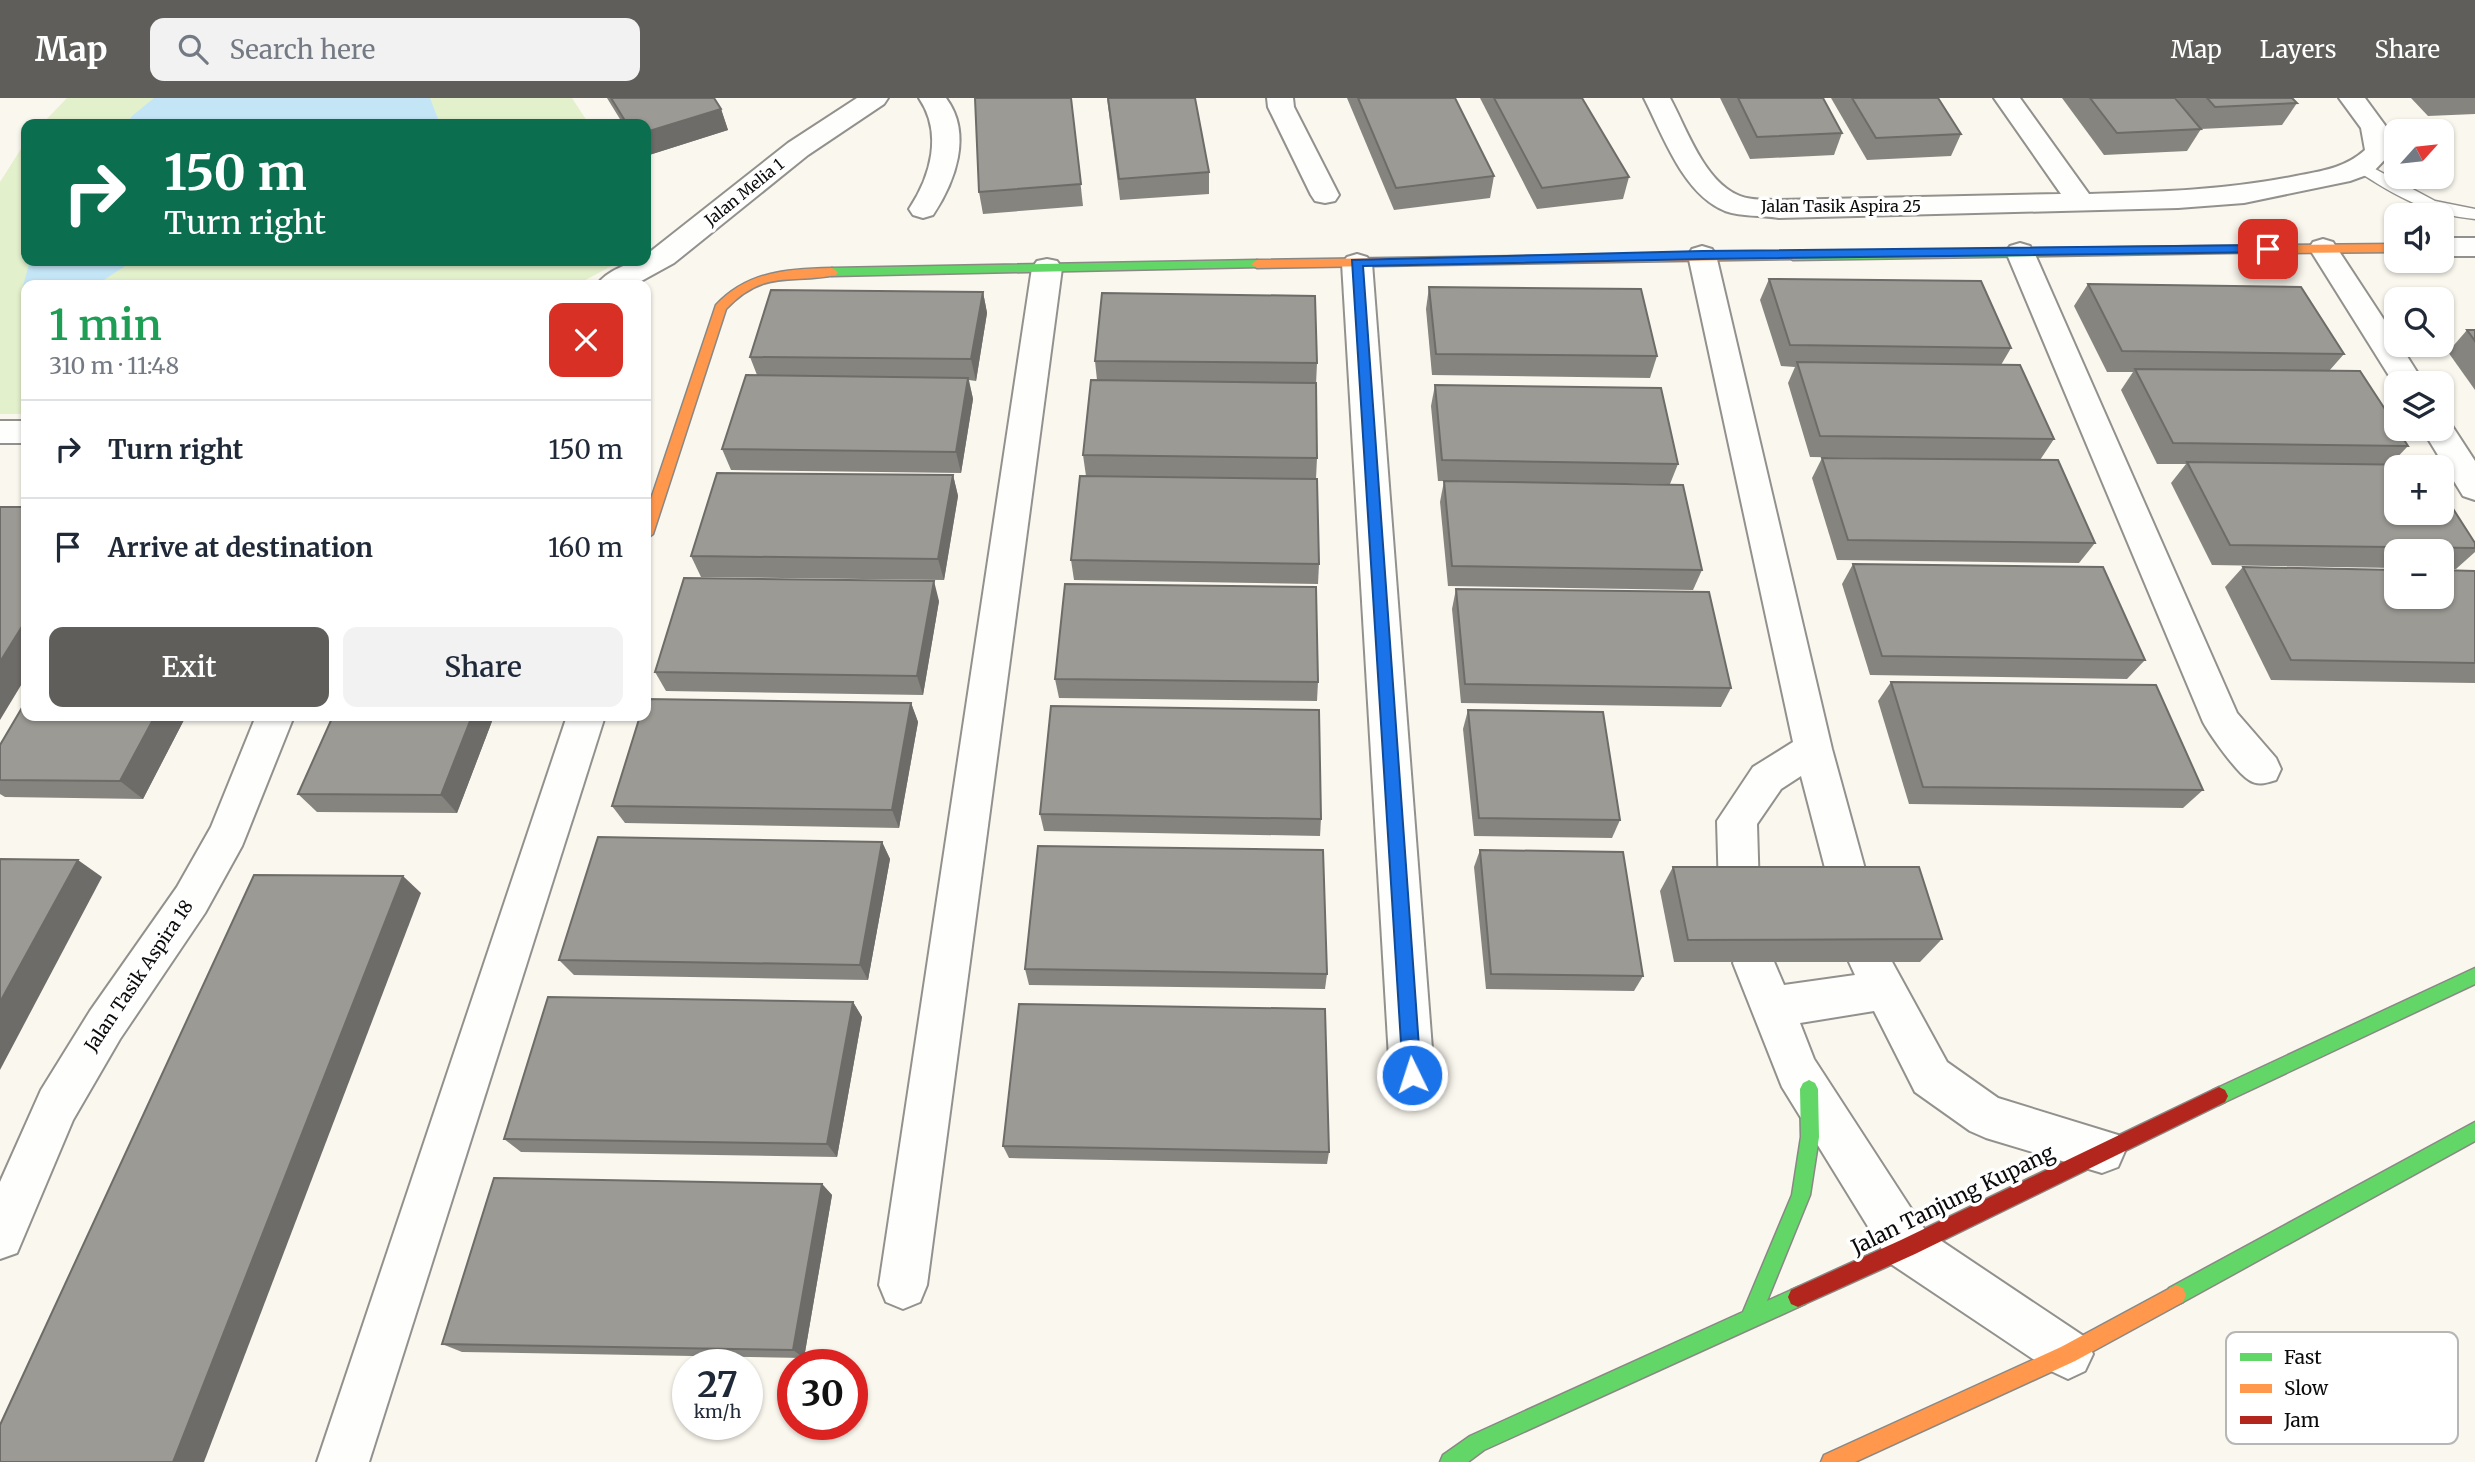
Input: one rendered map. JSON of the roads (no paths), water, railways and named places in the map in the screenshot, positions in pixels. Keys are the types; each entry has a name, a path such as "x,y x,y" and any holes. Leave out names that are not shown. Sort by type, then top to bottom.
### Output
{"street":[{"name":"Jalan Melia 1","path":"651,264 664,257 798,149 875,98"},
{"path":"923,209 940,181 944,156 945,127 938,103 932,98"},
{"path":"1280,98 1281,107 1325,195"},
{"name":"Jalan Tasik Aspira 25","path":"1657,98 1696,169 1714,193 1735,204 1779,209 2178,201 2244,195 2296,186 2362,167"},
{"path":"2007,98 2081,202"},
{"path":"2352,98 2374,128 2379,152 2362,167"},
{"path":"2454,247 2475,247"},
{"path":"2323,248 2401,371"},
{"path":"651,519 720,308 732,291 757,278 793,273 1702,255 2384,248"},
{"path":"2020,252 2222,722 2262,769"},
{"path":"1702,255 1813,749 1851,891"},
{"path":"1357,263 1412,1075"},
{"name":"Jalan Melia 1","path":"621,280 647,266"},
{"path":"904,1285 1047,268"},
{"path":"0,432 21,432"},
{"path":"2446,441 2475,488"},
{"name":"Jalan Tasik Aspira 18","path":"0,1236 57,1105 105,1025 191,900 228,834 273,721"},
{"path":"343,1462 584,721"},
{"path":"1739,891 1737,821 1767,778 1813,749"},
{"path":"1754,963 1798,1072 1908,1247 2068,1354"},
{"path":"1772,1007 1877,976 1931,1077 1986,1116 2102,1151"},
{"name":"Jalan Tanjung Kupang","path":"1450,1462 1477,1443 1908,1247 2102,1151 2475,976"},
{"path":"1750,1319 1801,1195 1810,1138 1809,1089"},
{"path":"1831,1462 2068,1354 2475,1130"}],"lane":[{"path":"2362,167 2404,194 2429,206 2454,214 2475,214"}],"water":[{"path":"154,98 430,98 438,119 130,119"},
{"path":"29,266 125,266 104,280 25,280"}]}
